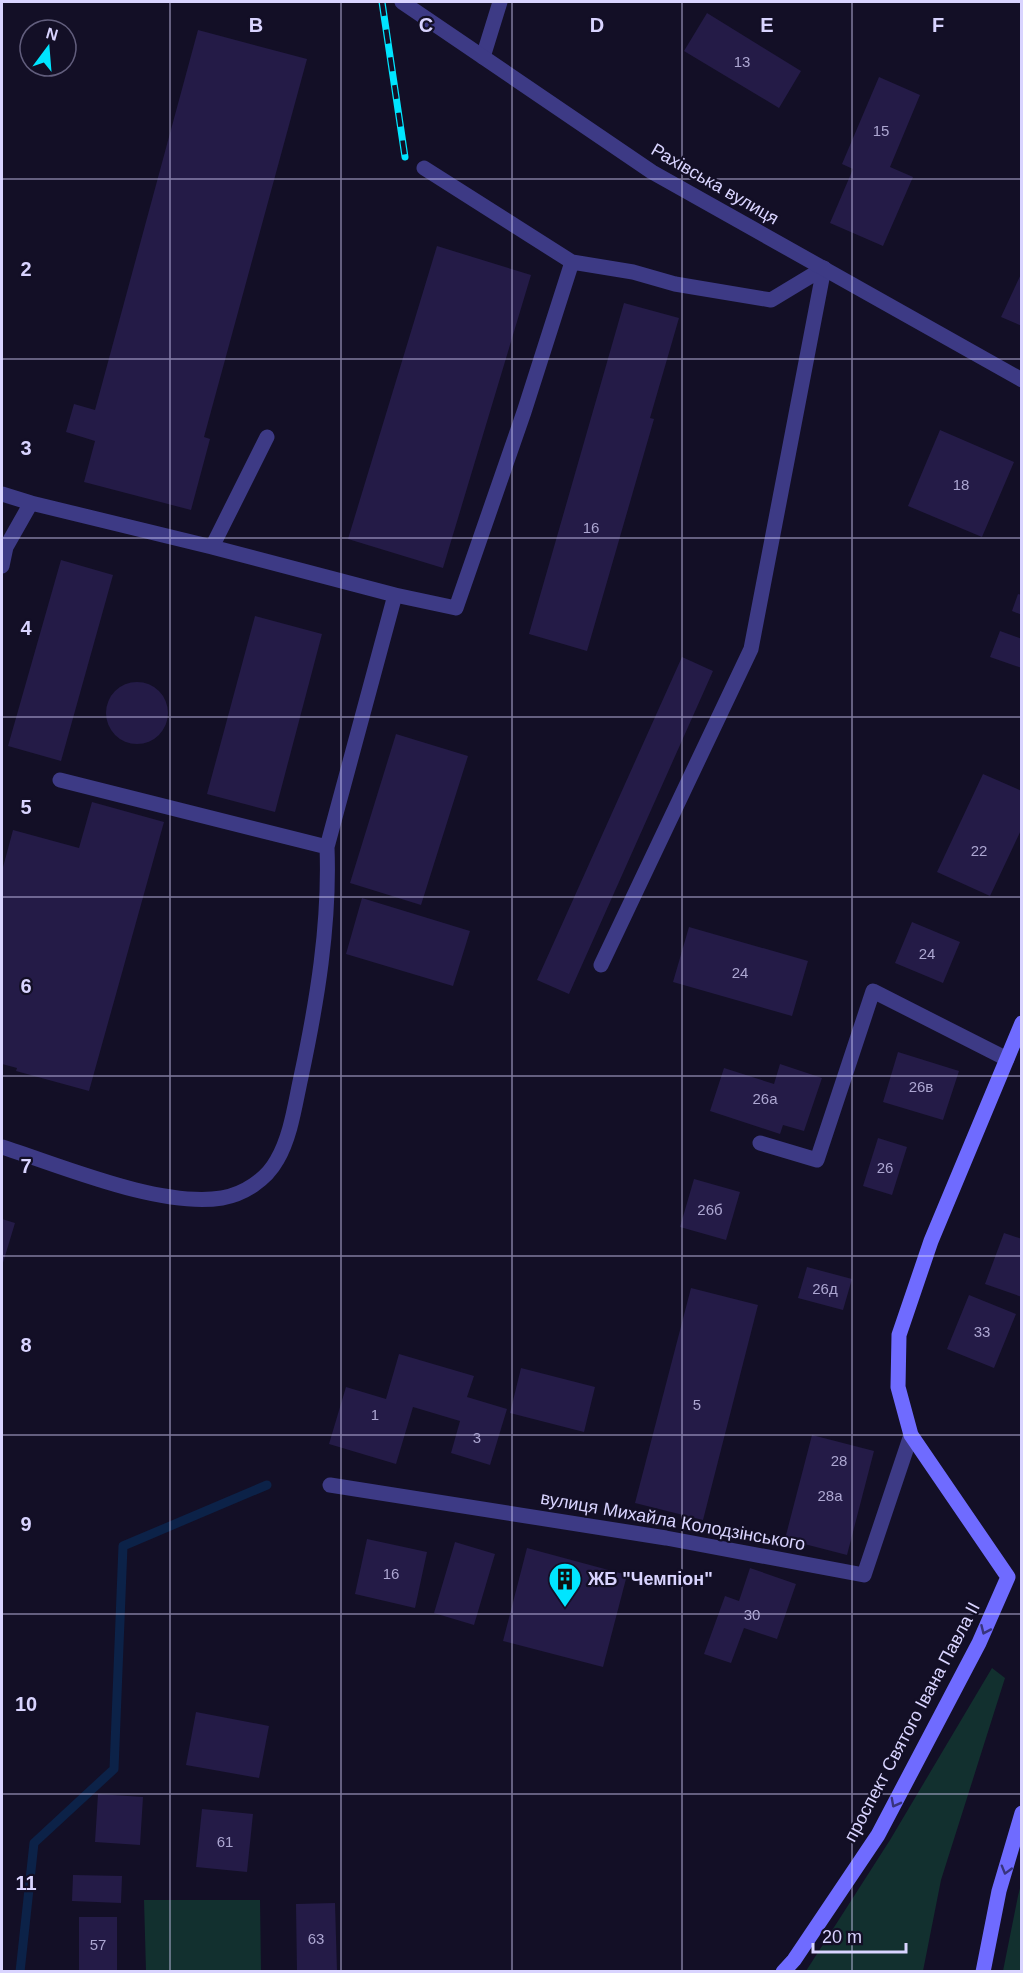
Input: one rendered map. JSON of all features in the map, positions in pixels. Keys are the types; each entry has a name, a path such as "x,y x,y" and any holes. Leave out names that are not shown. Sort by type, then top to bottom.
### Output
{"main road":[{"path":"1015,1579 911,1435 898,1387 899,1335 931,1241 1022,1023"},
{"name":"проспект Святого Івана Павла II","path":"783,1971 794,1960 878,1835 1015,1579"},
{"path":"983,1971 999,1891 1022,1813"}],"street":[{"path":"483,57 500,2"},
{"name":"Рахівська вулиця","path":"407,3 652,172 1022,380"},
{"path":"424,168 572,262 633,272 675,284 771,300 824,268"},
{"path":"2,494 395,595 456,608 524,412 572,262"},
{"path":"601,965 751,649 824,268"},
{"path":"212,547 267,437"},
{"path":"2,566 6,547 31,503"},
{"path":"2,1147 116,1183 173,1197 223,1198 244,1191 262,1179 277,1161 287,1135 305,1059 326,918 327,847 395,595"},
{"path":"60,780 327,847"},
{"path":"760,1143 817,1160 873,991 1007,1059"},
{"name":"вулиця Михайла Колодзінського","path":"330,1485 666,1538 864,1575 911,1435"}],"green space":[{"path":"992,1668 1005,1678 941,1880 923,1971 806,1971 890,1840"},
{"path":"1021,1884 1021,1971 1003,1971 1018,1896"},
{"path":"144,1900 260,1900 261,1971 146,1971"}],"building":[{"path":"707,13 801,71 779,108 684,51"},
{"path":"198,30 307,59 204,437 210,439 191,510 84,482 95,441 66,432 74,404 95,410"},
{"path":"879,77 920,95 890,167 913,177 883,246 830,223 853,169 842,164"},
{"path":"437,246 531,275 443,568 348,539"},
{"path":"1022,272 1022,326 1001,317"},
{"path":"624,303 679,318 650,418 654,419 587,651 529,634"},
{"path":"940,430 1014,462 982,537 908,506"},
{"path":"61,560 113,575 61,761 8,746"},
{"path":"1018,594 1022,595 1022,615 1012,611"},
{"path":"255,616 322,634 275,812 207,794"},
{"path":"1000,631 1022,639 1022,668 990,657"},
{"path":"682,657 713,671 569,994 537,980"},
{"path":"131,682 143,682 159,691 166,701 168,713 166,725 159,735 143,744 131,744 120,739 111,730 106,719 106,707 111,696 120,687"},
{"path":"396,734 468,756 421,905 350,883"},
{"path":"983,774 1022,791 1022,828 990,896 937,872"},
{"path":"92,802 164,822 89,1091 16,1071 17,1068 2,1064 2,871 13,830 79,848"},
{"path":"362,898 470,931 453,986 346,954"},
{"path":"912,922 960,942 943,983 895,963"},
{"path":"689,927 808,961 792,1016 673,982"},
{"path":"898,1052 959,1071 943,1120 883,1102"},
{"path":"780,1064 822,1078 804,1131 783,1125 780,1134 710,1111 724,1068 774,1084"},
{"path":"878,1138 907,1147 892,1195 863,1186"},
{"path":"694,1179 740,1192 726,1240 680,1227"},
{"path":"2,1219 15,1223 2,1266"},
{"path":"1004,1233 1022,1239 1022,1297 985,1284"},
{"path":"807,1267 852,1279 843,1310 798,1298"},
{"path":"691,1288 758,1305 703,1520 635,1503"},
{"path":"969,1295 1016,1314 994,1368 947,1349"},
{"path":"399,1354 474,1376 467,1397 507,1409 490,1465 451,1453 460,1421 413,1407 396,1464 329,1444 346,1387 386,1399"},
{"path":"521,1368 595,1387 584,1432 510,1413"},
{"path":"812,1435 874,1451 847,1555 785,1539"},
{"path":"367,1539 427,1552 415,1608 355,1594"},
{"path":"455,1542 495,1554 474,1625 434,1613"},
{"name":"ЖБ \"Чемпіон\"","path":"527,1548 627,1575 603,1667 503,1641"},
{"path":"750,1568 796,1584 777,1639 744,1628 731,1663 704,1654 725,1596 739,1601"},
{"path":"196,1712 269,1726 259,1778 186,1765"},
{"path":"98,1794 143,1797 140,1845 95,1842"},
{"path":"202,1809 253,1814 247,1872 196,1867"},
{"path":"73,1875 122,1876 121,1903 72,1901"},
{"path":"335,1903 337,1972 297,1972 296,1904"},
{"path":"79,1917 117,1917 117,1972 79,1972"}],"waterway":[{"path":"20,1972 34,1843 114,1769 123,1546 267,1485"}],"tram line":[{"path":"1021,1972 1022,1967"}],"railway":[{"path":"382,2 405,157"}],"place":[{"name":"ЖБ \"Чемпіон\"","path":"565,1608"}]}
